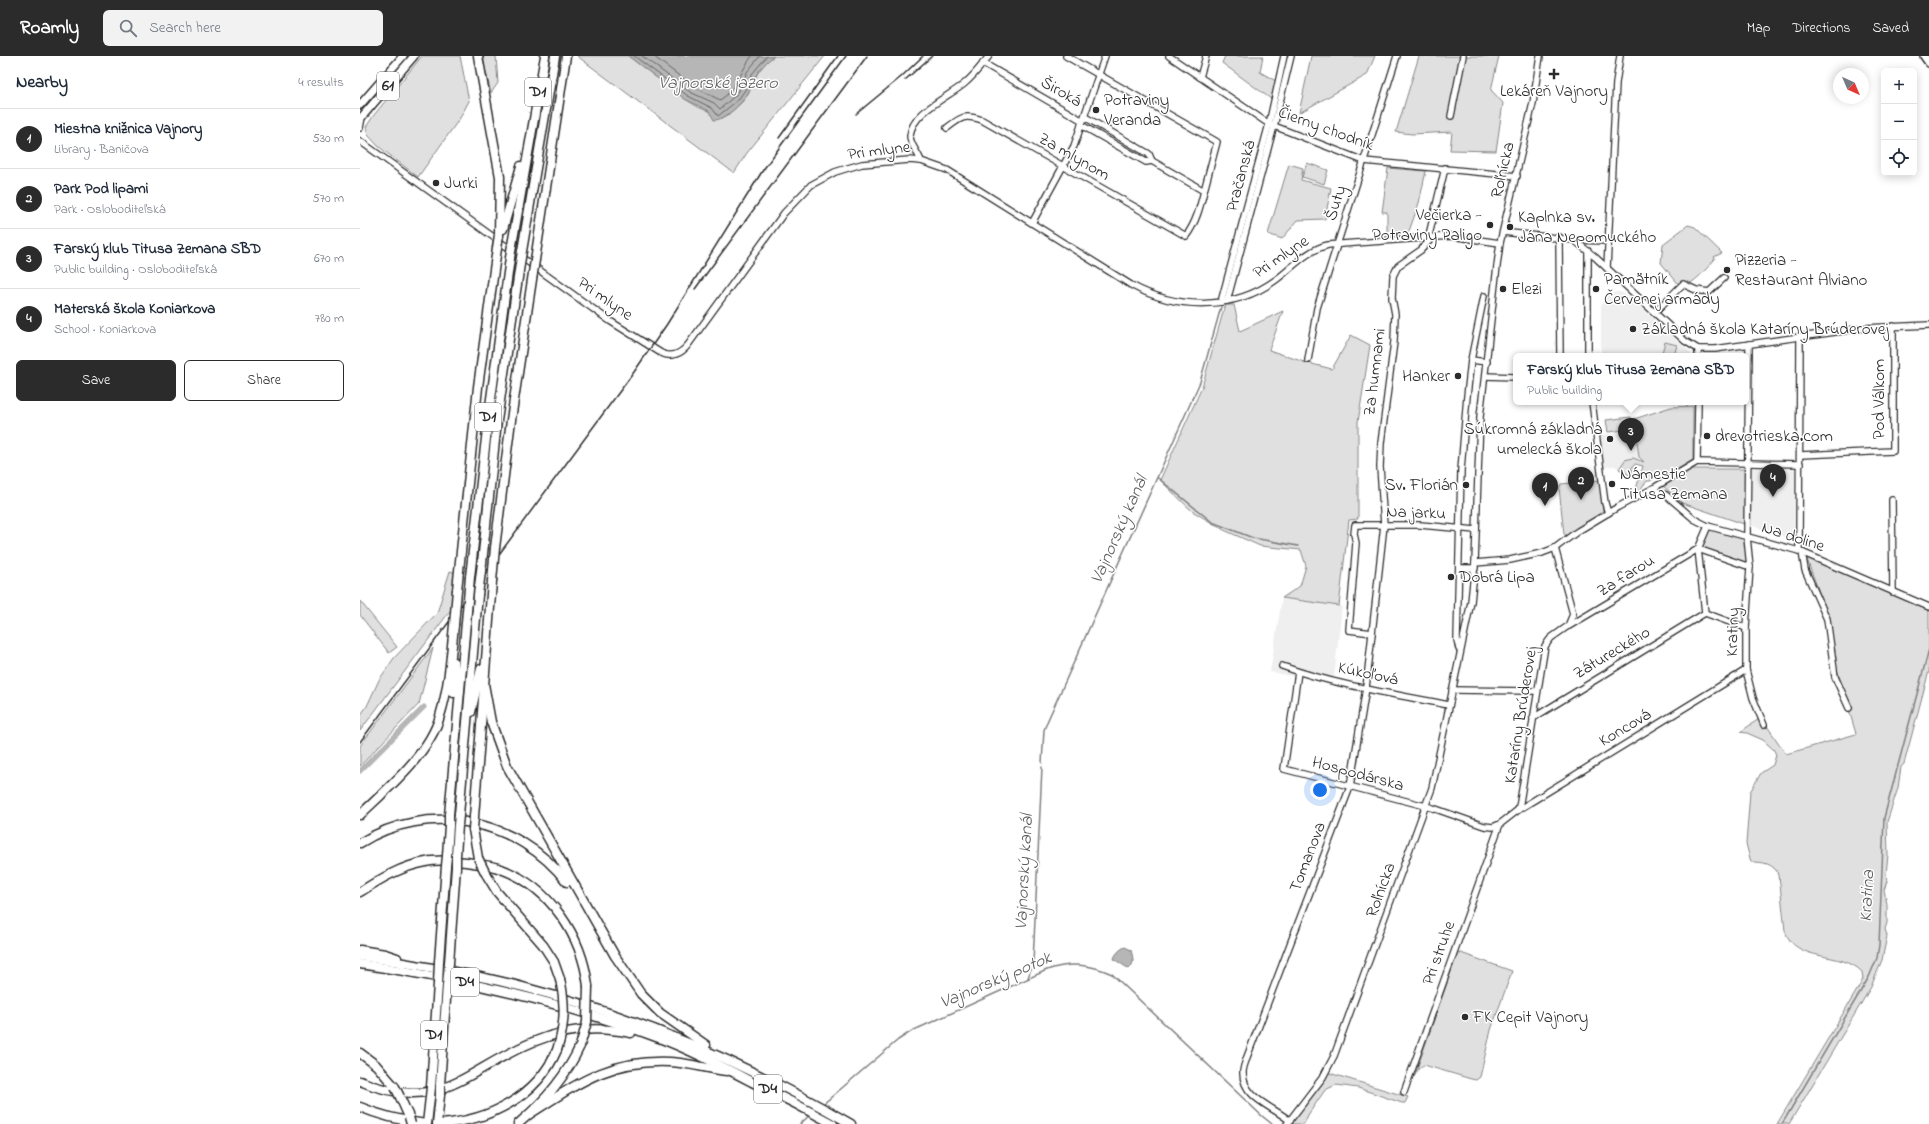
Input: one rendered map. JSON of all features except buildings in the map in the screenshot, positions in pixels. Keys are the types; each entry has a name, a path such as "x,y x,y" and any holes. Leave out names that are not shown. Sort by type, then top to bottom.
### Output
{"highway":[{"path":"360,815 408,768 426,744 440,717 446,693 478,387 499,240 500,177 478,56"},
{"name":"D1","path":"427,1122 431,1087 449,815 470,577 488,421 510,258 545,56"},
{"name":"D1","path":"438,1122 464,742 497,421 522,251 554,56"},
{"path":"438,1122 454,1123 479,1117 500,1109 520,1098 538,1080 553,1059 562,1030 564,1010 560,979 554,962 543,945 497,892 486,874 478,858 474,818 495,548 511,420 532,273 564,72 565,56"},
{"path":"499,240 532,128"},
{"path":"454,625 454,753"},
{"path":"464,742 487,640"},
{"path":"484,684 491,722 507,766 615,956 641,994 660,1013 722,1056"},
{"path":"360,843 382,831 402,824 430,820 474,822 498,830 529,845 559,871 584,903"},
{"path":"360,892 394,873 427,861 453,861 487,865 502,869 533,887 548,901 563,919 579,946 587,972 588,1016 580,1046 564,1076 518,1124"},
{"path":"360,950 385,954 417,965"},
{"name":"D4","path":"360,956 417,965 523,987 570,1000 662,1031 722,1056 809,1100 851,1124"},
{"name":"D4","path":"360,964 456,980 521,995 616,1023 660,1039 734,1072 832,1124"},
{"path":"360,1081 385,1090 416,1093 436,1091 465,1080 531,1043 574,1030 616,1030 660,1039"},
{"path":"360,1053 376,1065 395,1087 410,1121"},
{"path":"528,1115 590,1076 629,1065 650,1062 671,1062 734,1072"},
{"path":"360,1107 397,1119 427,1122"}],"main road":[{"name":"61","path":"360,105 403,56"},
{"name":"61","path":"361,117 414,56"},
{"path":"1924,56 1929,62"}],"street":[{"path":"921,161 911,140 910,134 915,122 924,112 965,83 989,56"},
{"path":"1066,56 1217,142 1204,191"},
{"path":"1032,223 1063,167 1083,121 1105,56"},
{"name":"Čierny chodník","path":"1169,56 1272,125 1364,161 1517,176"},
{"path":"1200,77 1206,56"},
{"name":"Pračanská","path":"1227,301 1272,125 1284,56"},
{"name":"Pračanská","path":"1221,302 1291,56"},
{"name":"Šuty","path":"1308,360 1317,308 1397,56"},
{"path":"1451,116 1463,56"},
{"name":"Roľnícka","path":"1288,1123 1323,1078 1334,1056 1426,806 1433,781 1448,705 1467,622 1475,565 1478,459 1485,376 1500,243 1533,103 1540,56"},
{"path":"1607,268 1616,84 1620,56"},
{"name":"Široká","path":"984,63 1083,121 1146,162 1152,160"},
{"name":"Za mlynom","path":"947,128 962,117 970,116 982,120 1186,236 1191,229 1200,209 1204,191"},
{"path":"360,128 361,117"},
{"name":"Široká","path":"1083,121 1149,154 1152,160 1204,191"},
{"path":"360,134 360,142"},
{"name":"Pri mlyne","path":"360,142 499,240 610,321 661,353 672,355 682,351 690,342 784,214 811,185 835,172 862,164 909,160 921,161 947,170 1131,285 1150,295 1181,302 1221,302 1246,295 1269,284 1315,249 1337,245 1451,236 1500,243"},
{"path":"1430,238 1445,168"},
{"path":"1503,232 1559,237 1574,240 1608,241"},
{"path":"1559,237 1560,353"},
{"name":"Za humnami","path":"1384,525 1380,455 1394,342 1396,314 1392,298 1393,276 1398,266 1421,250 1430,238"},
{"path":"1574,240 1607,268 1688,344 1698,349 1707,350 1800,336 1893,326 1929,326"},
{"path":"1588,251 1588,353"},
{"path":"1655,312 1683,284 1696,290 1709,292 1724,278"},
{"name":"Roľnícka","path":"1460,650 1457,640 1457,621 1460,568 1461,470 1471,360 1484,296"},
{"name":"Pod Válkom","path":"1800,455 1893,451 1893,326"},
{"path":"1800,336 1801,552 1805,570 1827,619 1835,677 1849,708"},
{"name":"Kratiny","path":"1749,344 1749,353"},
{"path":"1471,360 1487,362"},
{"path":"1485,376 1513,377"},
{"path":"1592,405 1604,497 1608,513"},
{"path":"1697,462 1698,405"},
{"name":"Kratiny","path":"1748,405 1748,537 1750,567 1746,628 1746,670 1752,698 1764,725"},
{"path":"1460,568 1510,560 1542,553 1555,548 1608,513 1638,495 1652,490 1697,462 1800,464"},
{"name":"Na doline","path":"1652,490 1666,495 1694,519 1708,526 1801,552 1929,607"},
{"path":"1892,500 1893,592"},
{"name":"Na jarku","path":"1372,633 1348,630 1356,543 1354,534 1356,525 1420,526 1476,530"},
{"name":"Tomanova","path":"1288,1123 1282,1114 1255,1098 1245,1084 1243,1072 1247,1057 1350,787 1366,688 1384,525"},
{"path":"1708,526 1698,549 1705,613 1746,628"},
{"path":"1555,548 1573,614 1580,620"},
{"path":"1698,549 1750,567"},
{"name":"Za farou","path":"1568,626 1698,549"},
{"name":"Zátureckého","path":"1533,718 1705,613"},
{"path":"1568,626 1573,614"},
{"path":"1457,621 1461,624 1467,622"},
{"name":"Kataríny Brúderovej","path":"1500,824 1518,810 1537,691 1547,641 1568,626"},
{"name":"Kúkoľová","path":"1282,666 1298,672 1366,688 1448,705"},
{"name":"Koncová","path":"1518,810 1746,670"},
{"name":"Hospodárska","path":"1298,672 1284,769 1426,806"},
{"path":"1452,690 1537,691"},
{"path":"1426,806 1484,826 1493,827 1500,824"},
{"name":"Pri struhe","path":"1404,1092 1500,824"}],"shaded area":[{"path":"422,56 460,56 469,101 460,118 418,177 378,146 368,135 366,127"},
{"path":"482,56 496,56 498,83 491,93"},
{"path":"577,56 628,56 685,99 698,107 725,118 745,99 758,73 769,58 775,56 825,56 747,153 734,173"},
{"path":"1225,56 1263,56 1260,72 1276,81 1271,99 1222,63"},
{"path":"1311,56 1375,56 1367,75 1299,113"},
{"path":"1419,56 1499,56 1491,90 1503,103 1496,151 1450,150 1452,132 1412,134 1396,132"},
{"path":"1307,163 1328,170 1324,184 1302,177"},
{"path":"1289,164 1303,168 1301,180 1331,188 1325,219 1298,220 1282,239 1268,234"},
{"path":"1388,168 1426,171 1419,203 1408,234 1387,236 1387,212 1382,212"},
{"path":"1688,225 1695,227 1722,253 1714,257 1715,259 1696,279 1681,287 1661,263 1663,244"},
{"name":"Základná škola Kataríny Brúderovej","path":"1615,292 1621,292 1630,297 1691,353 1601,353 1601,305 1607,295"},
{"path":"1225,305 1234,305 1240,331 1283,311 1269,350 1304,362 1332,369 1351,335 1370,345 1358,422 1358,519 1349,520 1339,606 1282,598 1300,586 1306,566 1301,550 1260,546 1224,530 1192,511 1160,480 1202,387"},
{"path":"1665,342 1677,345 1675,353 1662,353"},
{"path":"1693,406 1693,460 1661,479 1659,476 1647,481 1637,493 1636,489 1643,466 1635,464 1631,469 1633,470 1631,476 1619,469 1625,460 1633,458 1644,462 1639,457 1634,419 1671,407"},
{"path":"1631,417 1633,429 1608,432 1606,420"},
{"path":"1636,431 1639,460 1621,465 1619,469 1615,466 1604,467 1600,435"},
{"path":"1751,468 1795,469 1794,540 1750,525"},
{"path":"1692,469 1745,469 1744,524 1682,503 1663,486"},
{"path":"1600,480 1602,514 1566,536 1564,534 1559,488 1561,484"},
{"path":"1710,529 1746,539 1748,563 1702,548"},
{"path":"1806,557 1929,610 1929,671 1904,764 1901,767 1898,788 1887,822 1887,881 1884,890 1887,904 1887,923 1885,929 1887,936 1882,960 1871,987 1789,1124 1777,1124 1863,979 1862,972 1853,965 1843,961 1809,953 1799,948 1791,941 1785,931 1779,875 1774,868 1767,864 1751,862 1746,844 1750,792 1761,773 1773,765 1776,755 1774,750 1763,740 1747,733 1740,732 1759,719 1762,726 1767,726 1786,754 1856,734 1835,662 1828,616"},
{"path":"450,571 456,573 453,607 360,731 360,716 367,706 379,680 394,658 437,613"},
{"path":"1282,598 1342,606 1334,678 1302,671 1292,676 1270,672"},
{"path":"360,601 397,647 389,653 360,615"},
{"path":"433,648 419,704 360,766 360,746"},
{"name":"FK Cepit Vajnory","path":"1458,952 1512,971 1491,1030 1480,1077 1476,1080 1471,1079 1424,1065 1419,1068 1414,1077"},
{"path":"1326,1072 1408,1097 1405,1103 1402,1103 1358,1088 1336,1085 1325,1090 1308,1115 1304,1124 1292,1124 1290,1121"}],"water":[{"name":"Vajnorské jazero","path":"628,56 774,56 759,71 753,80 747,95 739,105 723,117 714,120 709,111 685,99"},
{"path":"1125,947 1131,950 1133,958 1132,965 1129,969 1114,959 1115,955"}],"waterway":[{"name":"Vajnorský kanál","path":"1042,763 1044,730 1047,722 1200,382 1221,307"},
{"path":"1158,478 1212,522 1253,538 1298,546"},
{"name":"Kratina","path":"1782,1124 1869,977 1877,958 1879,945 1884,818 1929,649"},
{"path":"360,771 424,707"},
{"name":"Vajnorský kanál","path":"1028,978 1033,963 1042,767"},
{"name":"Vajnorský potok","path":"822,1105 898,1040 912,1031 1047,970 1055,967 1080,965 1096,968 1112,974 1272,1124"},
{"name":"Vajnorský potok","path":"800,1124 810,1115"}],"railway":[{"path":"779,138 838,56"},
{"path":"360,742 634,372 667,324 763,170 846,56"},
{"path":"695,289 867,56"},
{"path":"856,114 901,77 923,56"},
{"path":"905,80 932,56"}],"place":[{"name":"Lekáreň Vajnory","path":"1554,74"},
{"name":"Potraviny Veranda","path":"1096,110"},
{"name":"Jurki","path":"436,183"},
{"name":"Večierka - Potraviny Paligo","path":"1490,225"},
{"name":"Kaplnka sv. Jána Nepomuckého","path":"1510,227"},
{"name":"Pizzeria - Restaurant Alviano","path":"1727,270"},
{"name":"Elezi","path":"1503,289"},
{"name":"Pamätník Červenej armády","path":"1596,289"},
{"name":"Základná škola Kataríny Brúderovej","path":"1633,329"},
{"name":"Hanker","path":"1458,376"},
{"name":"drevotrieska.com","path":"1707,436"},
{"name":"Súkromná základná umelecká škola","path":"1610,439"},
{"name":"Farský klub Titusa Zemana SBD","path":"1631,451"},
{"name":"Námestie Titusa Zemana","path":"1612,484"},
{"name":"Sv. Florián","path":"1466,485"},
{"name":"Materská škola Koniarkova","path":"1773,497"},
{"name":"Park Pod lipami","path":"1581,500"},
{"name":"Miestna knižnica Vajnory","path":"1545,506"},
{"name":"Dobrá Lipa","path":"1451,577"},
{"name":"FK Cepit Vajnory","path":"1465,1017"}]}
